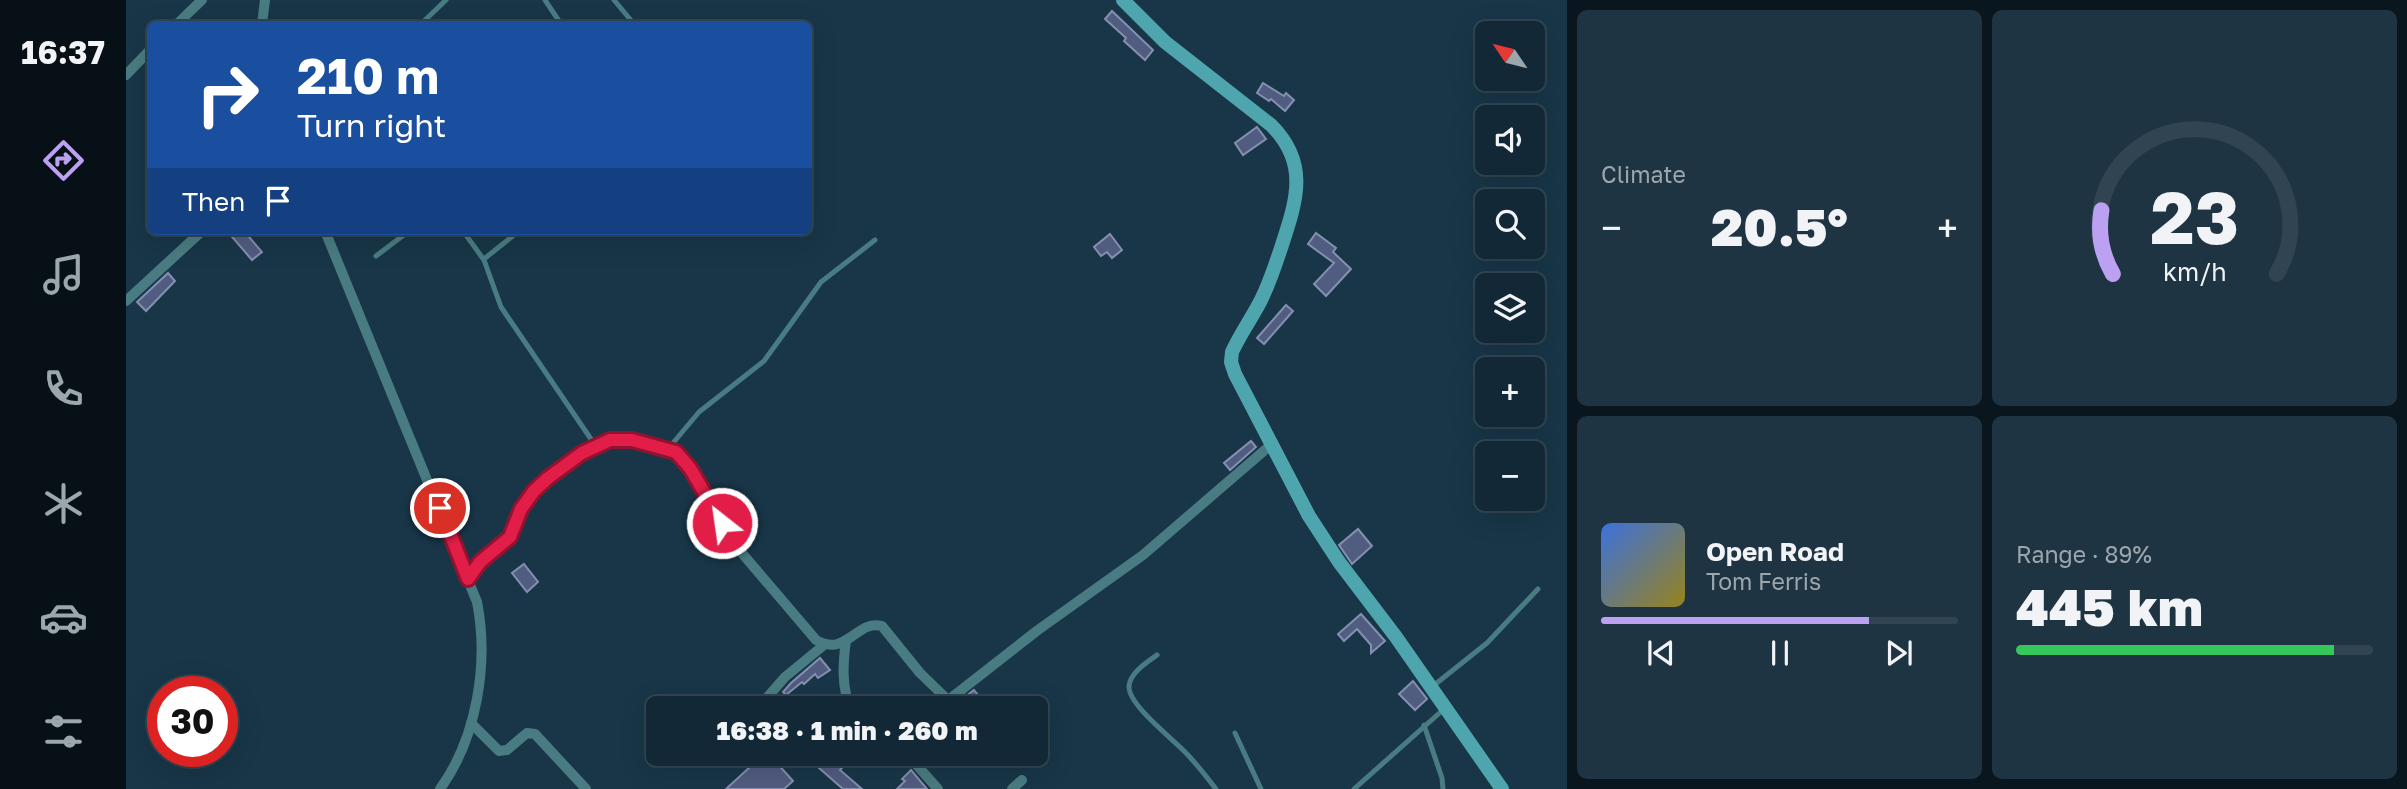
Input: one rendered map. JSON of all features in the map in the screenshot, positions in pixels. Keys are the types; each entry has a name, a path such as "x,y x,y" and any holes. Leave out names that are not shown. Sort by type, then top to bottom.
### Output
{"street":[{"path":"180,21 202,0"},
{"path":"262,21 265,0"},
{"path":"1123,0 1165,42 1271,125 1290,149 1295,165 1295,204 1273,271 1262,298 1237,340 1231,362 1245,395 1310,516 1339,562 1396,637 1502,789"},
{"path":"126,75 147,53"},
{"path":"126,301 198,235"},
{"path":"327,235 468,579 480,619 482,646 471,723 460,755 440,789"},
{"path":"468,579 480,562 510,537 521,509 548,478 595,445 624,438 668,449 681,457 741,552 809,634 824,645 832,646 870,626 882,626 920,673 944,696"},
{"path":"953,696 1038,630 1143,555 1273,443"},
{"path":"846,640 843,662 848,696"},
{"path":"768,696 785,677 824,645"},
{"path":"471,723 499,751 507,750 527,733 535,734 586,789"},
{"path":"918,766 938,789"},
{"path":"1012,789 1022,780"}],"lane":[{"path":"424,21 446,0"},
{"path":"545,0 559,21"},
{"path":"614,0 632,21"},
{"path":"376,256 404,235"},
{"path":"466,235 484,259 501,307 595,445"},
{"path":"484,259 514,235"},
{"path":"668,449 699,412 764,361 821,282 875,240"},
{"path":"1430,688 1487,643 1538,589"},
{"path":"1157,654 1132,678 1129,684 1132,696 1216,789"},
{"path":"1354,789 1444,709"},
{"path":"1424,726 1442,778 1443,789"},
{"path":"1235,733 1261,789"}],"building":[{"path":"1112,11 1153,50 1145,60 1105,19"},
{"path":"1263,83 1284,96 1286,93 1294,100 1285,111 1271,99 1269,101 1257,93"},
{"path":"1257,127 1266,139 1243,155 1235,143"},
{"path":"1316,233 1336,248 1333,252 1351,269 1326,296 1314,284 1334,263 1308,244"},
{"path":"1110,234 1122,250 1112,258 1107,252 1101,256 1094,247"},
{"path":"230,235 247,235 262,252 252,260"},
{"path":"168,273 175,281 146,311 137,302"},
{"path":"1286,305 1293,311 1264,344 1257,338"},
{"path":"1251,441 1256,447 1230,470 1224,463"},
{"path":"1358,529 1372,546 1352,564 1339,545"},
{"path":"524,564 538,582 527,592 512,573"},
{"path":"1361,614 1385,641 1371,653 1371,645 1357,629 1344,641 1338,634"},
{"path":"820,658 830,670 818,678 815,674 786,695 783,692 791,683"},
{"path":"1413,681 1427,699 1415,710 1399,694"},
{"path":"974,690 979,696 966,696"},
{"path":"751,766 780,766 793,781 784,789 726,789"},
{"path":"817,766 844,766 840,770 862,789 843,789"},
{"path":"911,770 927,789 897,789"}],"route":[{"path":"440,508 468,579 486,556 510,537 527,499 548,478 595,445 624,438 676,452 690,468 722,523"}]}
